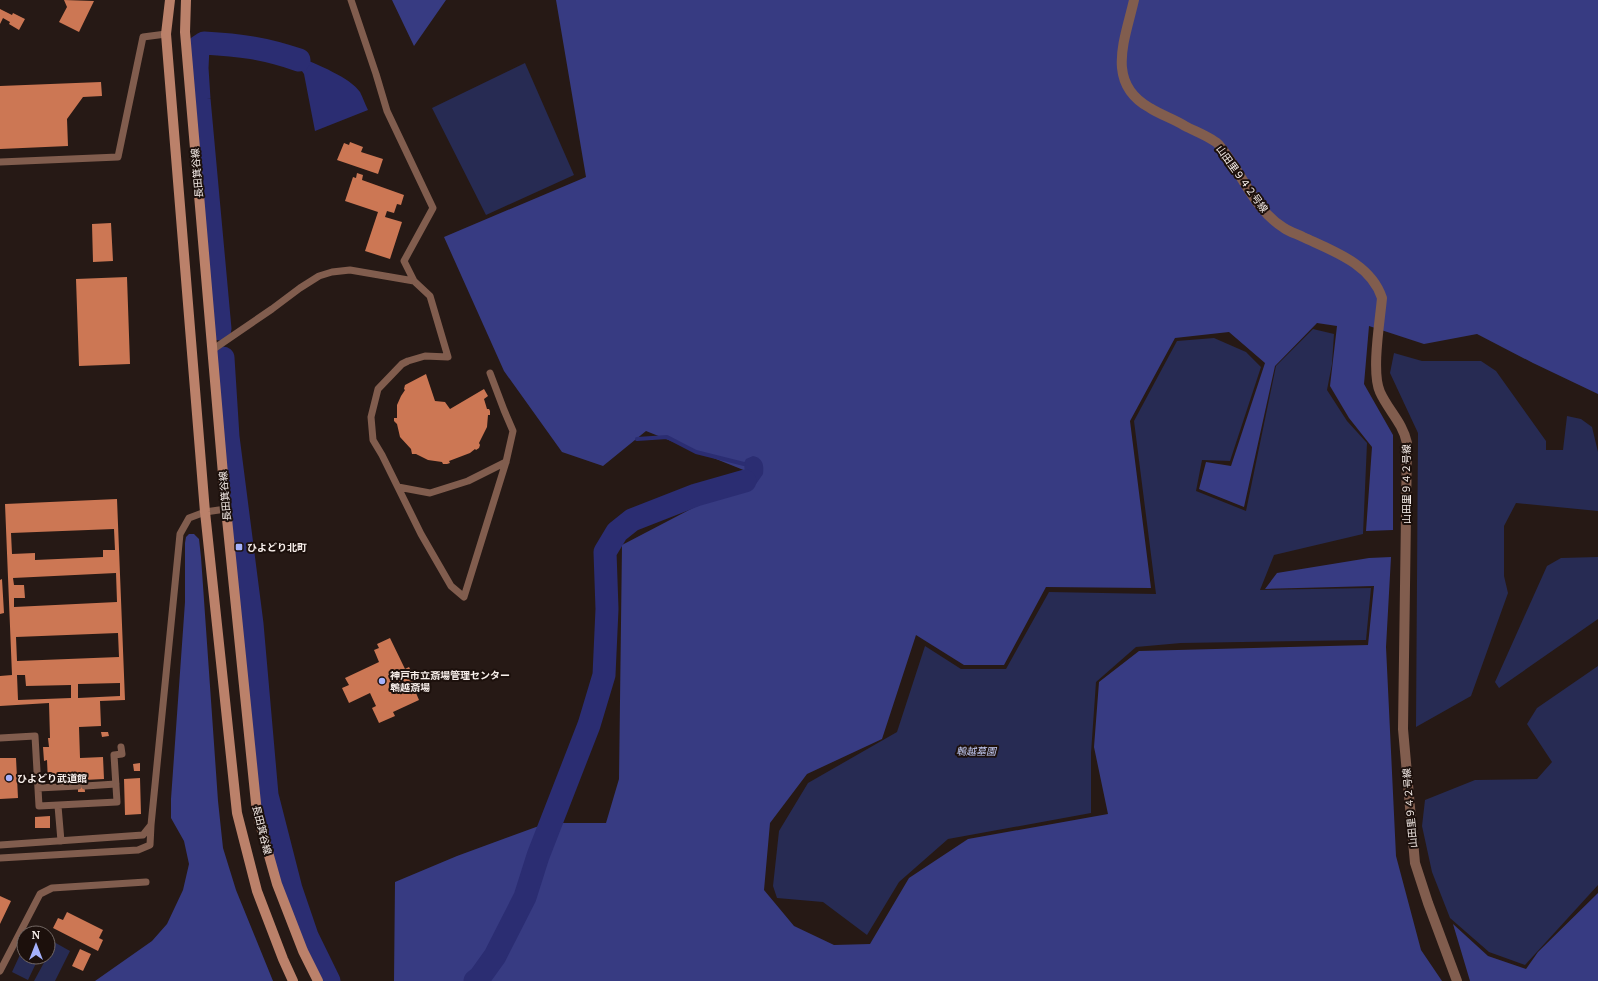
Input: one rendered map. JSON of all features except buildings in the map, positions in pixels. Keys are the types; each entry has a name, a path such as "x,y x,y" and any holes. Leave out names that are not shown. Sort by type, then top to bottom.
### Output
{"street":[{"name":"長田箕谷線","path":"170,0 166,34 205,512 237,813 257,891 293,981"},
{"name":"長田箕谷線","path":"186,0 185,32 212,350 226,509 257,813 277,884 303,951 318,981"},
{"name":"山田里９４２号線","path":"1134,0 1122,53 1121,71 1124,81 1132,95 1149,108 1177,121 1218,144 1264,212 1284,228 1328,248 1363,268 1379,288 1382,298 1376,357 1380,391 1397,419 1406,443 1403,729 1415,863 1457,981"}],"lane":[{"path":"351,0 376,74 386,111 434,208 404,261 414,281 430,296 448,357 425,356 408,361 402,364 378,389 371,417 373,440 421,534 451,586 464,597 506,462 513,431 490,372"},
{"path":"0,162 118,157 143,36 166,34"},
{"path":"212,350 319,276 332,272 350,270 414,281"},
{"path":"398,487 430,493 468,481 506,462"},
{"path":"0,858 138,850 150,845 180,534 189,518 205,512 226,509"},
{"path":"0,738 35,736 39,806 117,802 114,755 122,754 121,746"},
{"path":"38,788 116,784"},
{"path":"58,806 61,841"},
{"path":"0,845 143,836 151,825"},
{"path":"0,971 40,894 52,888 146,882"}],"green space":[{"path":"525,63 574,175 486,215 432,108"},
{"name":"鵯越墓園","path":"1313,329 1334,334 1332,364 1327,390 1347,421 1367,443 1363,534 1274,555 1260,590 1371,588 1366,640 1181,643 1136,647 1096,682 1091,753 1091,813 948,839 899,882 867,935 823,902 777,898 773,886 779,831 808,783 897,732 925,646 961,669 1006,669 1049,592 1156,594 1134,421 1177,341 1214,338 1246,352 1261,367 1230,461 1202,460 1196,491 1246,511 1276,366"},
{"path":"1394,353 1422,361 1481,361 1496,371 1546,441 1546,450 1563,450 1567,416 1581,419 1592,427 1598,452 1598,511 1516,503 1504,526 1504,576 1508,593 1471,696 1416,727 1418,433 1390,373"},
{"path":"1598,557 1598,619 1499,688 1495,682 1547,566 1561,558"},
{"path":"1598,666 1598,885 1525,965 1489,952 1450,918 1432,872 1422,826 1425,800 1475,780 1537,779 1552,762 1527,724 1537,708"},
{"path":"56,943 70,951 55,981 34,981 43,965 56,965"},
{"path":"16,963 16,965 35,965 28,980 12,972"}],"shaded area":[{"path":"392,0 446,0 414,46"},
{"path":"556,0 1598,0 1598,394 1477,334 1424,344 1369,326 1364,384 1393,435 1393,530 1366,531 1372,447 1349,418 1330,386 1337,326 1317,323 1275,366 1244,507 1199,489 1206,462 1231,466 1265,363 1229,332 1175,338 1130,421 1151,588 1046,587 1004,665 964,665 916,635 882,739 807,774 770,823 764,890 794,926 834,945 870,944 909,878 968,839 1108,814 1094,747 1099,682 1139,651 1368,645 1374,586 1265,589 1277,573 1369,558 1391,557 1386,647 1396,856 1421,950 1442,981 394,981 395,882 457,856 547,823 606,823 619,779 622,545 756,475 646,431 603,466 562,452 504,371 444,237 586,177"},
{"path":"300,57 333,72 349,82 360,92 368,110 315,131 304,74 297,64"},
{"path":"753,456 761,460 763,468 763,474 756,484 746,483 744,463 746,459"},
{"path":"189,534 194,534 199,539 201,557 218,801 223,848 236,890 273,981 95,981 152,941 167,924 183,890 189,864 184,841 171,818 171,799 185,602 185,543 186,537"},
{"path":"1598,893 1598,981 1470,981 1453,924 1488,956 1526,969 1538,952"}],"waterway":[{"path":"220,329 199,99 197,68 198,47 204,43 241,46 263,50 299,60"},
{"path":"223,358 228,437 252,624 267,795 291,889 307,936 329,981"},
{"path":"637,439 667,437 696,452 744,464"},
{"path":"475,981 480,977 495,956 525,897 538,856 589,725 604,675 607,609 605,552 617,532 632,520 696,495 745,481"}],"place":[{"name":"ひよどり北町","path":"239,547"},
{"name":"神戸市立斎場管理センター 鵯越斎場","path":"382,681"},
{"name":"ひよどり武道館","path":"9,778"}]}
